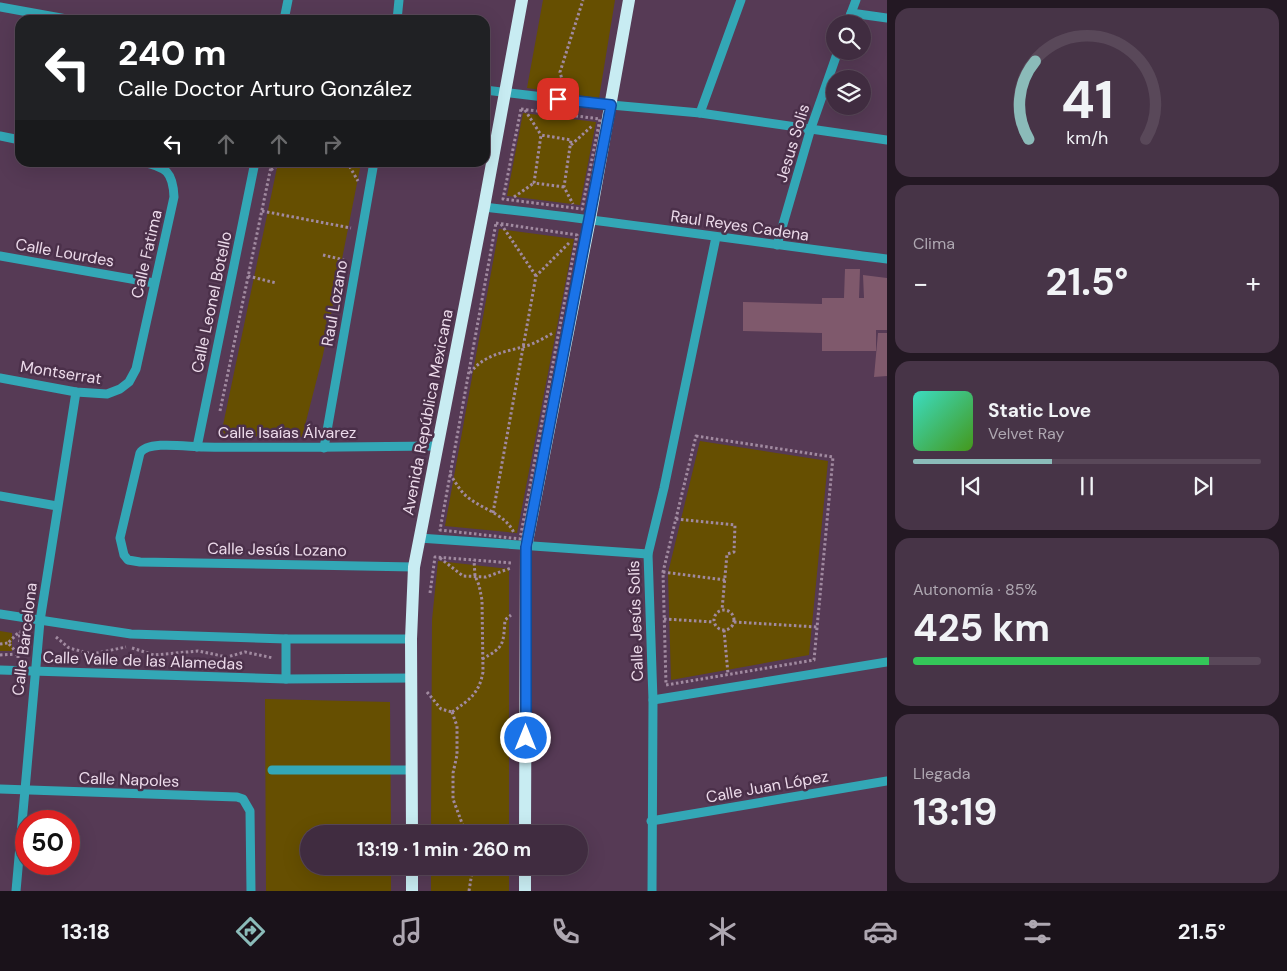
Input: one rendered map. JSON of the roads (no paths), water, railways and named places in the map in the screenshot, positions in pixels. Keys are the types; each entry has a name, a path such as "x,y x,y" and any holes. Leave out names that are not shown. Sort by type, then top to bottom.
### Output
{"main road":[{"name":"Avenida República Mexicana","path":"412,825 411,639 414,567 522,0"},
{"path":"525,825 526,547 590,218 629,0"},
{"path":"412,875 412,891"},
{"path":"525,875 525,891"}],"street":[{"path":"285,15 288,0"},
{"path":"397,15 399,0"},
{"path":"700,113 740,0"},
{"path":"856,0 851,13 887,18"},
{"path":"0,7 44,15"},
{"name":"Jesus Solis","path":"777,245 811,128 835,60"},
{"path":"490,90 611,105 700,113 887,140"},
{"path":"0,136 15,139"},
{"name":"Calle Fatima","path":"136,369 174,197 173,182 168,173 160,167"},
{"name":"Calle Leonel Botello","path":"197,447 254,167"},
{"name":"Raul Lozano","path":"324,448 373,167"},
{"name":"Raul Reyes Cadena","path":"484,207 590,218 716,237 887,259"},
{"name":"Calle Jesús Solís","path":"652,891 653,700 648,554 664,488 716,237"},
{"name":"Calle Lourdes","path":"0,256 154,283"},
{"name":"Montserrat","path":"0,378 76,392 107,394 120,389 130,382 136,369"},
{"name":"Calle Barcelona","path":"16,891 38,635 76,392"},
{"name":"Calle Isaías Álvarez","path":"140,562 128,560 124,555 120,538 142,449 152,446 324,448 437,446"},
{"path":"0,496 57,506"},
{"path":"419,538 526,547 648,554"},
{"name":"Calle Jesús Lozano","path":"140,562 414,567"},
{"name":"Calle Valle de las Alamedas","path":"0,614 131,634 286,639 411,639"},
{"path":"286,639 286,678"},
{"path":"653,700 887,662"},
{"name":"Calle Valle de las Alamedas","path":"0,670 286,678 412,678"},
{"path":"272,770 412,770"},
{"name":"Calle Juan López","path":"651,821 887,781"},
{"name":"Calle Napoles","path":"0,789 237,797 243,799 250,811 251,891"}]}
